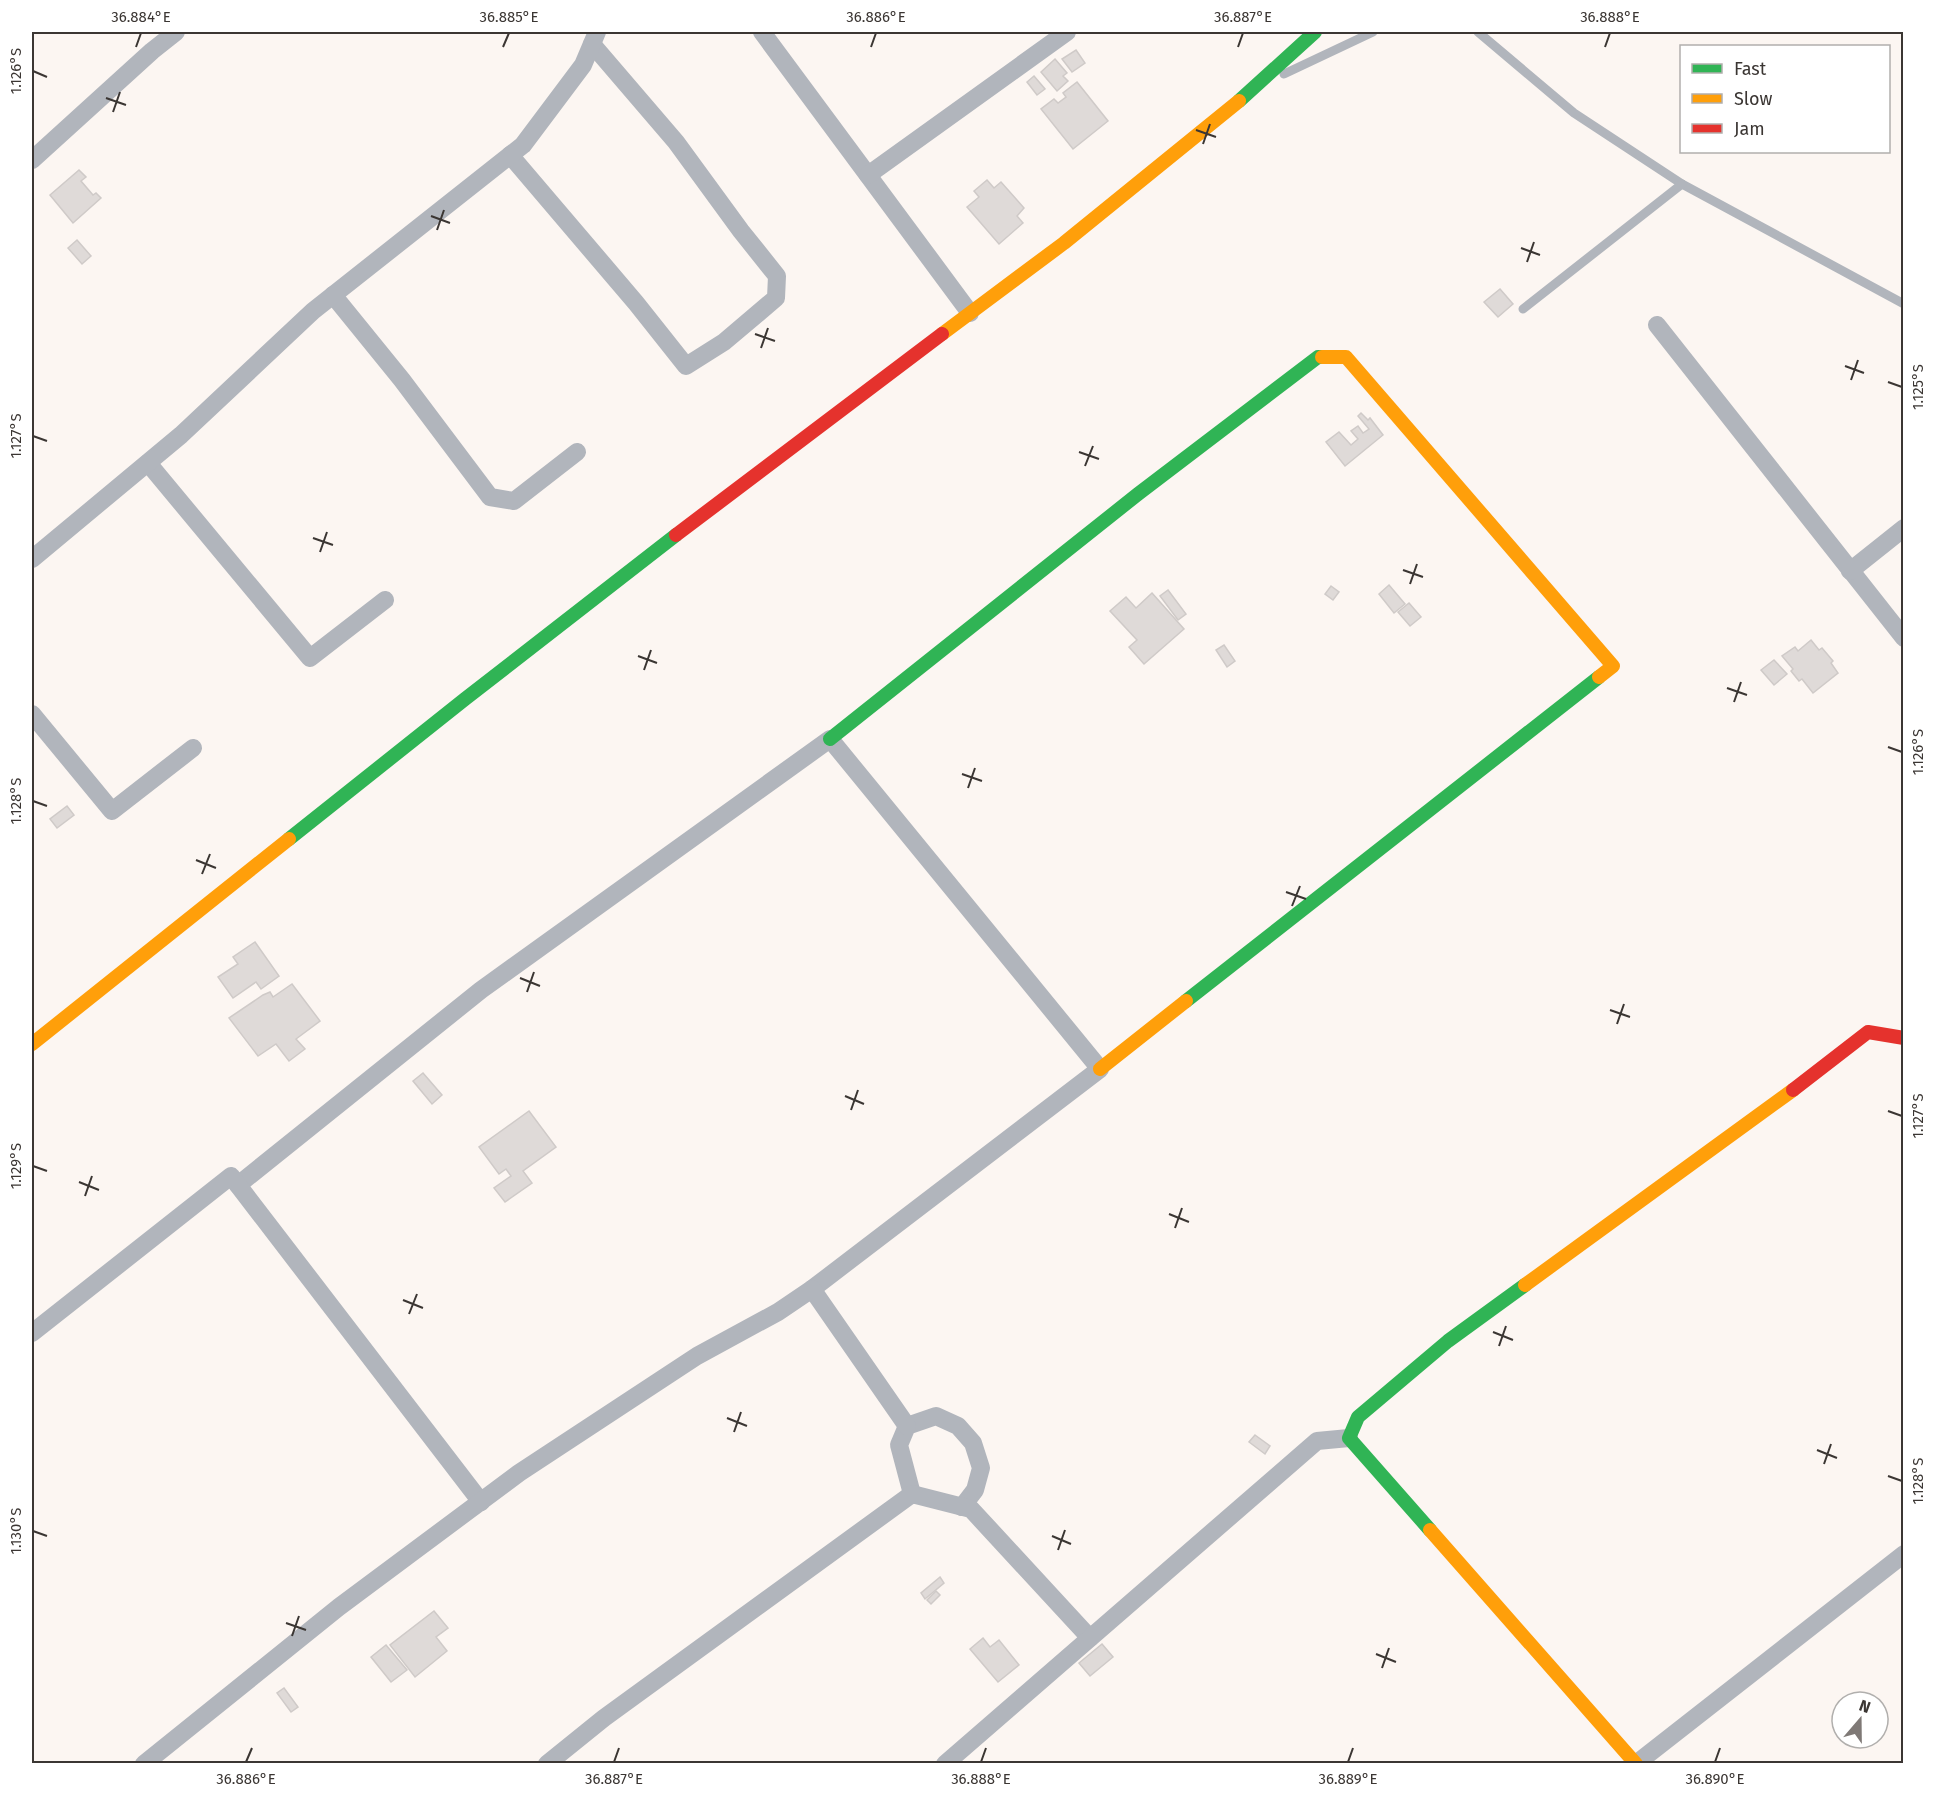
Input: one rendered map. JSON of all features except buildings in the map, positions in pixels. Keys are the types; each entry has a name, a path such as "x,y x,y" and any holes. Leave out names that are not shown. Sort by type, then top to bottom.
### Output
{"street":[{"path":"32,160 176,32"},
{"path":"762,32 970,313"},
{"path":"868,175 1067,32"},
{"path":"32,1044 465,699 749,479 1064,243 1260,84 1315,32"},
{"path":"32,559 181,435 313,311 510,155 523,145 583,65 594,38 777,276 776,298 724,342 686,366 636,303 510,155"},
{"path":"333,295 402,380 490,497 514,501 577,452"},
{"path":"1657,325 1904,638"},
{"path":"144,1764 339,1607 519,1473 697,1356 778,1312 812,1289 1100,1069 1407,825 1613,666 1346,357 1318,357 1138,494 830,739 481,990 238,1185"},
{"path":"148,463 310,658 385,600"},
{"path":"1850,571 1904,528"},
{"path":"32,714 112,811 193,748"},
{"path":"830,739 1100,1069"},
{"path":"1349,1438 1358,1417 1448,1341 1794,1089 1868,1032 1904,1038"},
{"path":"32,1333 231,1176 482,1502"},
{"path":"812,1289 907,1426"},
{"path":"907,1426 936,1416 958,1426 973,1443 981,1468 975,1490 962,1507"},
{"path":"907,1426 900,1445 912,1494"},
{"path":"945,1764 1317,1441 1349,1438"},
{"path":"1349,1438 1636,1763 1904,1554"},
{"path":"912,1494 971,1509 1090,1638"},
{"path":"547,1764 604,1718 912,1494"}],"lane":[{"path":"1260,84 1373,32"},
{"path":"1478,32 1574,113 1682,184 1904,304"},
{"path":"1524,309 1682,184"}],"traffic: fast":[{"path":"1239,101 1315,32"},
{"path":"830,739 1138,494 1318,357 1322,357"},
{"path":"289,839 676,535"},
{"path":"1186,1001 1599,677"},
{"path":"1430,1530 1349,1438 1358,1417 1448,1341 1525,1285"}],"traffic: slow":[{"path":"942,334 1064,243 1239,101"},
{"path":"1322,357 1346,357 1613,666 1599,677"},
{"path":"32,1044 289,839"},
{"path":"1100,1069 1186,1001"},
{"path":"1525,1285 1793,1090"},
{"path":"1430,1530 1636,1764"}],"traffic: jam":[{"path":"676,535 942,334"},
{"path":"1793,1090 1868,1032 1904,1038"}]}
